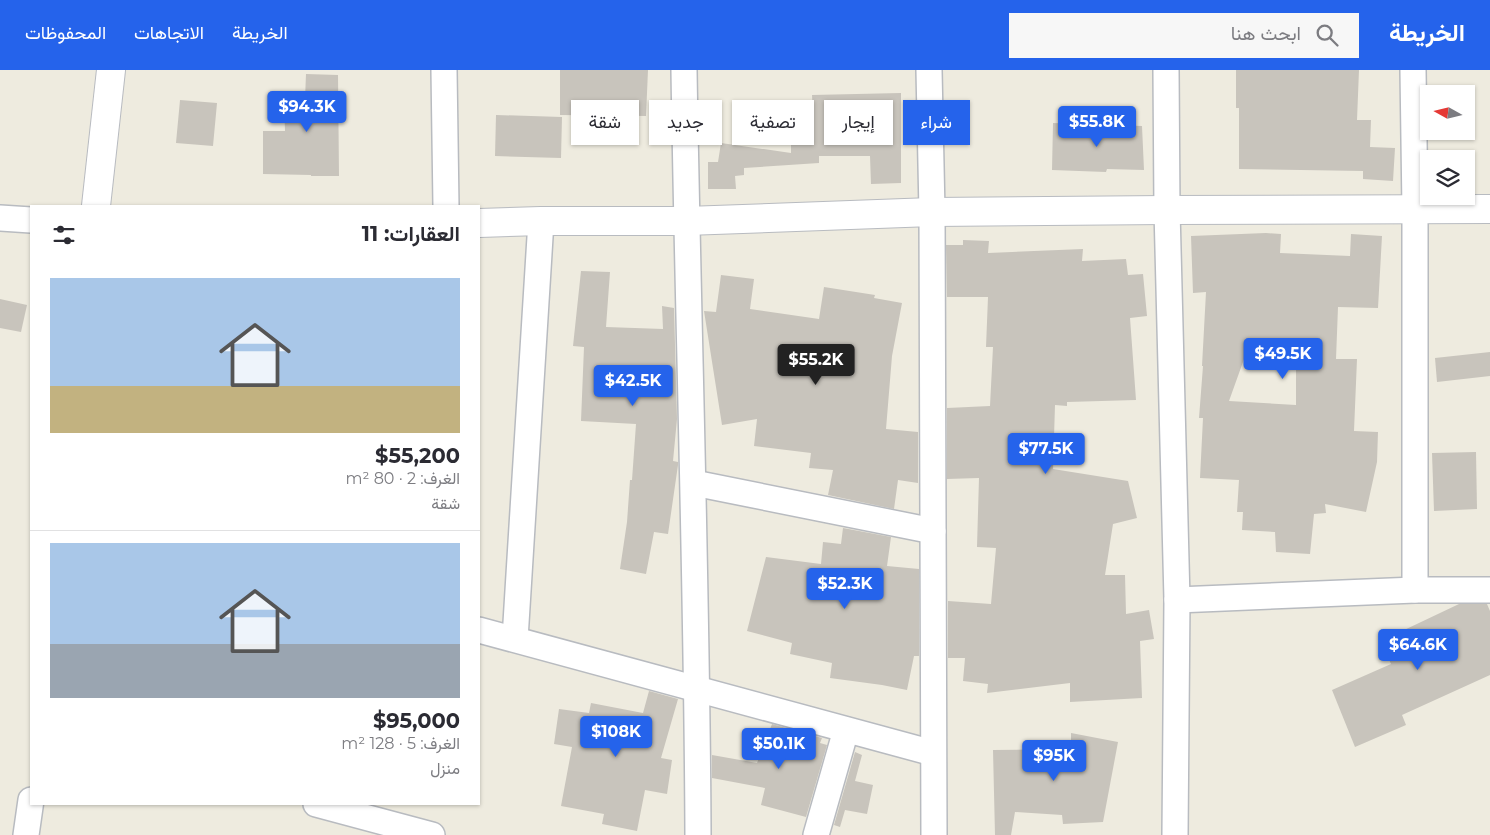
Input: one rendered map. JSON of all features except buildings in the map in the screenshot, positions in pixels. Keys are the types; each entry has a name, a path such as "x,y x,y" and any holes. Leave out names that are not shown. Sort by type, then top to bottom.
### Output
{"street":[{"path":"96,205 111,70"},
{"path":"444,70 446,205"},
{"path":"684,70 686,221 694,483 698,835"},
{"path":"929,70 932,212 932,753 934,835"},
{"path":"1166,70 1167,210 1177,600 1176,835"},
{"path":"1413,70 1415,210 1414,590"},
{"path":"480,223 686,221 932,212 1490,209"},
{"path":"0,218 30,220"},
{"path":"515,639 541,221"},
{"path":"694,483 933,531"},
{"path":"1177,600 1414,590 1490,590"},
{"path":"480,630 932,753"},
{"path":"816,835 846,730"},
{"path":"26,835 30,805"},
{"path":"320,805 432,835"}]}
